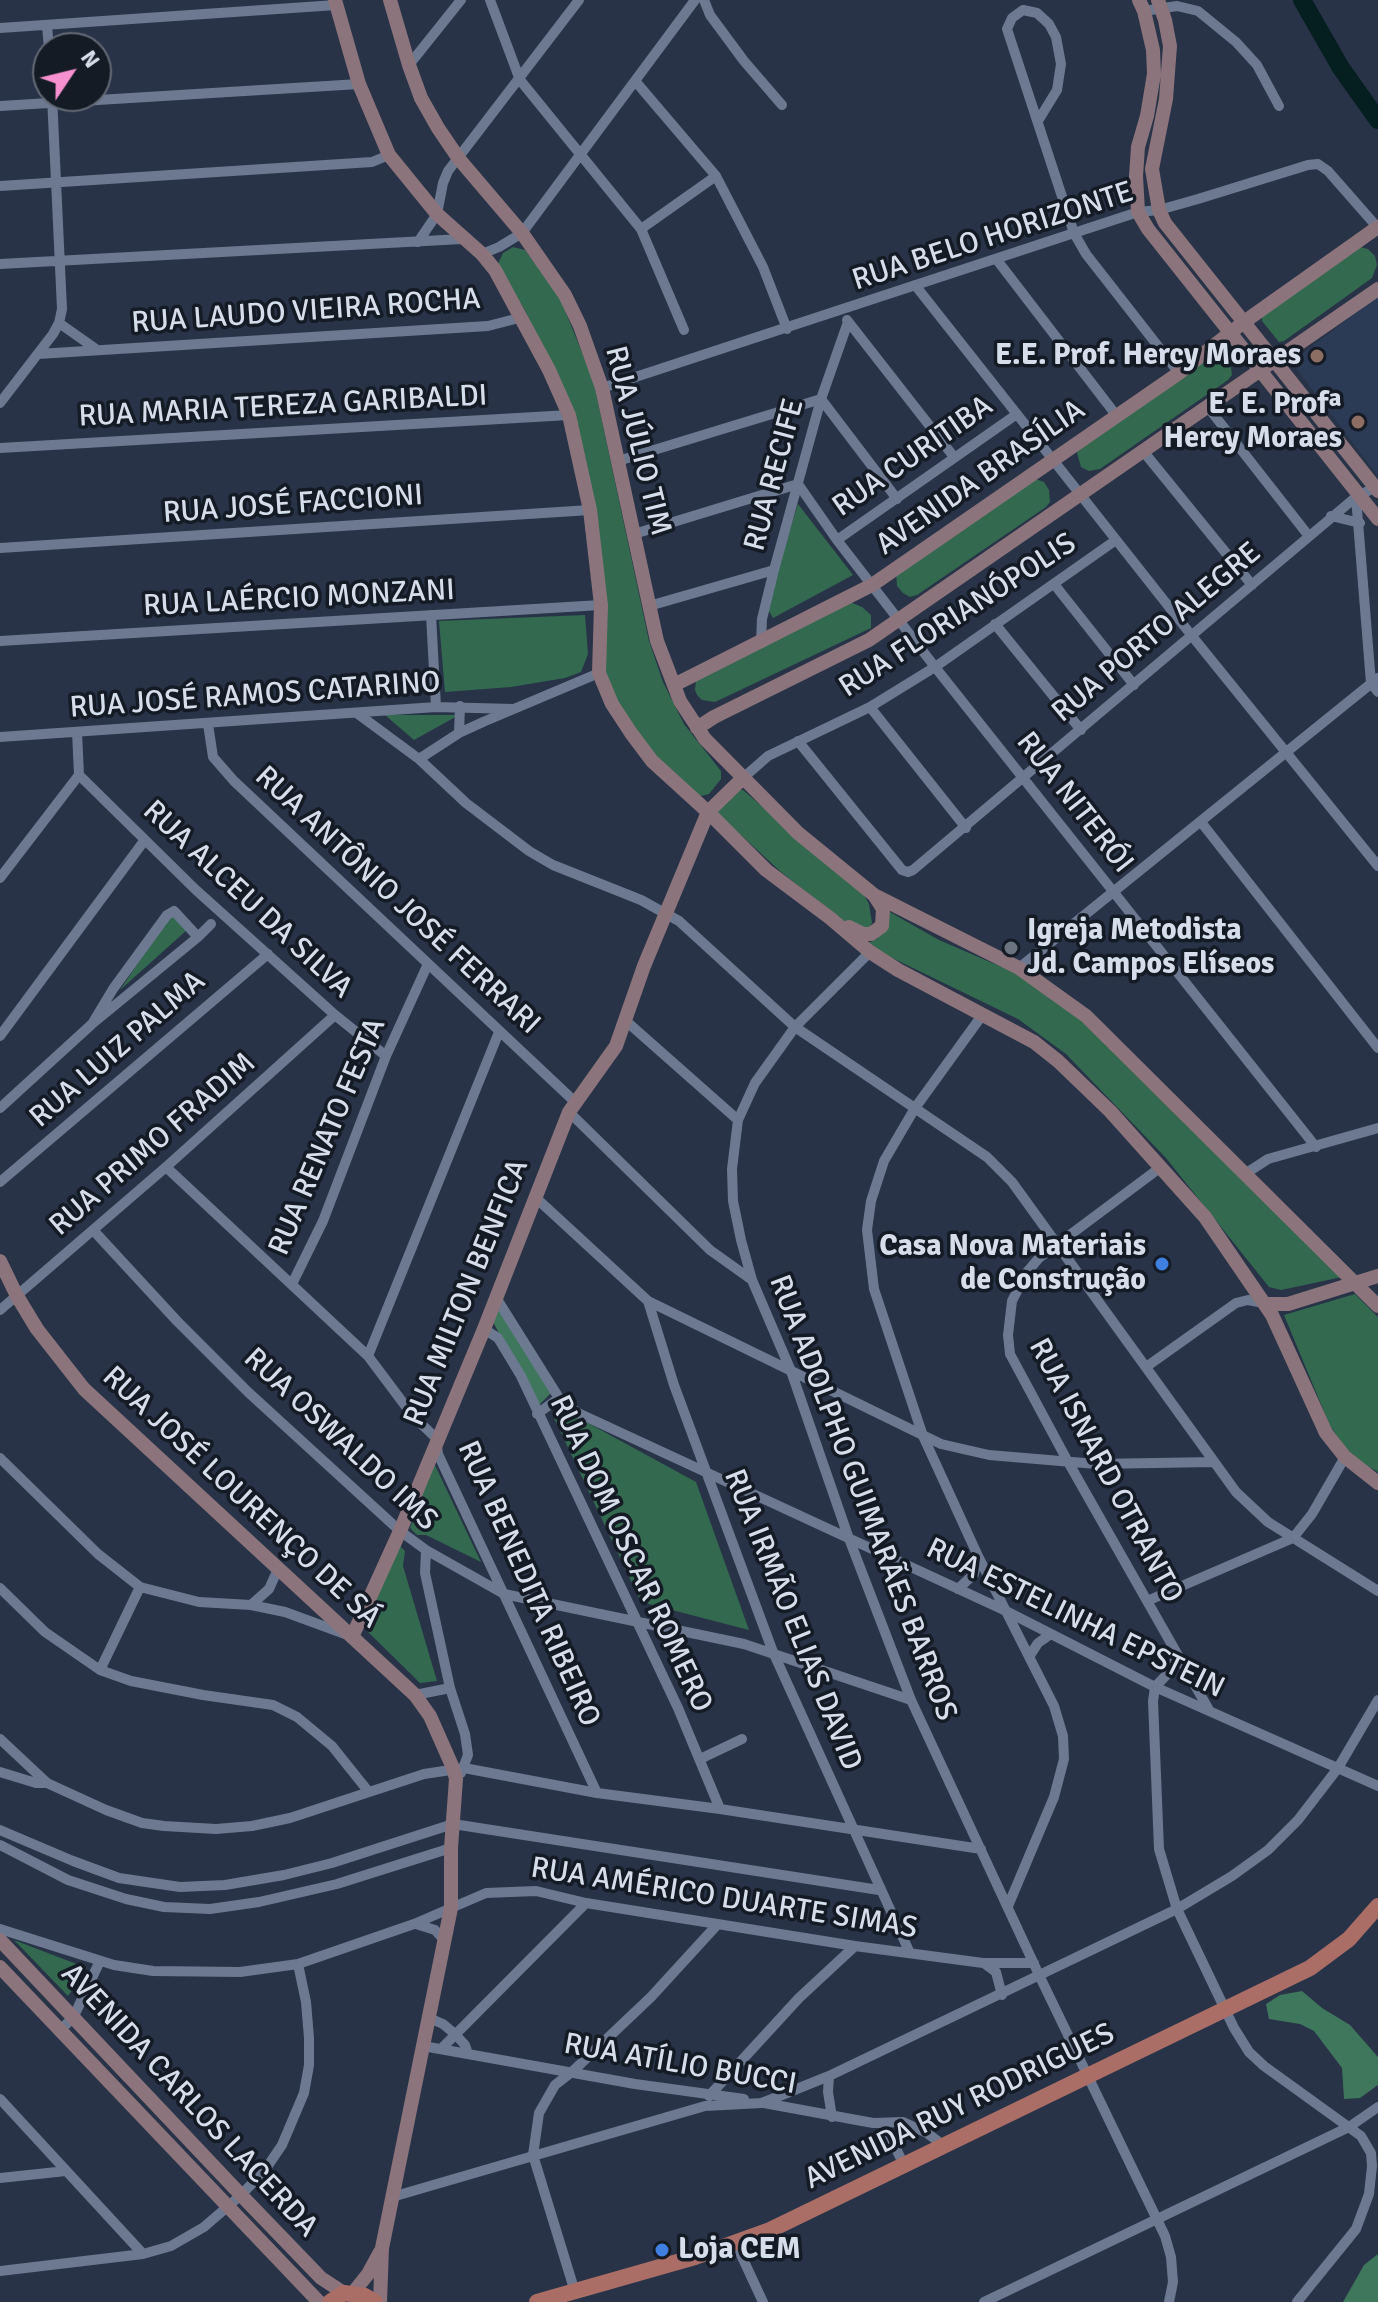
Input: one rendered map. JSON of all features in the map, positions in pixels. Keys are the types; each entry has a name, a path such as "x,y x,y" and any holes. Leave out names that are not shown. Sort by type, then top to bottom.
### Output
{"main road":[{"name":"RUA JÚLIO TIM","path":"390,0 421,98 459,159 522,233 565,295 580,326 602,388 657,641 674,685 697,728 798,833 874,895 1019,968 1086,1016 1378,1306"},
{"path":"336,3 359,84 389,155 437,214 482,254 495,270 549,370 569,415 590,510 601,605 599,673 612,704 652,761 766,870 870,952 1034,1042 1058,1061 1205,1217 1266,1304 1326,1433 1345,1457 1378,1483"},
{"path":"1159,4 1170,46 1166,99 1152,169 1159,210 1165,223 1377,488"},
{"path":"1142,6 1153,50 1154,74 1138,147 1138,212 1148,229 1378,519"},
{"name":"AVENIDA BRASÍLIA","path":"674,685 872,585 1179,373 1244,322 1378,228"},
{"path":"697,728 869,640 1378,289"},
{"path":"708,812 743,778"},
{"name":"RUA MILTON BENFICA","path":"352,1637 484,1329 571,1107 616,1046 644,966 708,812"},
{"path":"699,833 714,826 724,828"},
{"path":"830,918 863,934 871,934 882,926 884,917 883,909 874,895"},
{"name":"RUA JOSÉ LOURENÇO DE SÁ","path":"0,1261 17,1296 57,1358 84,1389 415,1695 430,1716 458,1772"},
{"path":"1266,1304 1288,1304 1378,1276"},
{"name":"RUA OSWALDO IMS","path":"382,2248 451,1908 451,1848 458,1772"},
{"name":"AVENIDA RUY RODRIGUES","path":"537,2302 736,2244 1310,1968 1349,1939 1378,1906"},
{"name":"AVENIDA CARLOS LACERDA","path":"0,1940 241,2195 342,2296"},
{"name":"AVENIDA CARLOS LACERDA","path":"0,1967 319,2302"},
{"path":"342,2296 368,2274 382,2248"},
{"path":"342,2296 378,2302 382,2248"}],"street":[{"path":"409,65 461,0"},
{"path":"490,0 520,80 641,229 684,330"},
{"path":"418,242 437,214 445,177 579,0"},
{"path":"482,254 522,233 695,0"},
{"path":"704,0 710,15 744,61 782,105"},
{"path":"0,28 336,3"},
{"path":"1142,6 1177,6 1198,11 1216,23 1257,65 1279,106"},
{"path":"1038,121 1057,90 1061,64 1056,37 1049,24 1037,13 1023,10 1012,18 1007,29 1074,233 1086,254 1179,373"},
{"path":"47,26 48,32"},
{"path":"636,82 716,176 763,267 787,329"},
{"path":"112,97 359,84"},
{"path":"0,106 32,102"},
{"path":"0,403 59,323 63,287 53,112"},
{"path":"0,186 372,162 389,155"},
{"name":"RUA BELO HORIZONTE","path":"602,388 1138,212 1159,210 1308,165 1318,164 1341,184 1378,228"},
{"path":"641,229 716,176"},
{"path":"0,264 462,239"},
{"path":"997,260 1116,415"},
{"path":"915,285 1378,866"},
{"path":"842,311 954,457"},
{"name":"RUA LAUDO VIEIRA ROCHA","path":"38,354 488,326 519,318"},
{"name":"RUA RECIFE","path":"761,643 762,619 774,570 821,399 848,322"},
{"name":"RUA LAUDO VIEIRA ROCHA","path":"59,323 96,349"},
{"path":"618,461 821,399 897,499"},
{"path":"1207,406 1308,535"},
{"name":"RUA CURITIBA","path":"837,540 1017,414"},
{"name":"RUA MARIA TEREZA GARIBALDI","path":"0,448 569,415"},
{"path":"1143,451 1252,585"},
{"path":"634,534 798,484"},
{"name":"RUA NITERÓI","path":"798,484 935,667 1316,1147"},
{"name":"RUA PORTO ALEGRE","path":"798,741 902,870 913,870 1331,516 1357,496 1377,488"},
{"path":"1019,968 1287,751 1376,684 1357,496"},
{"name":"RUA JOSÉ FACCIONI","path":"0,548 590,510"},
{"path":"1331,516 1360,523"},
{"name":"RUA FLORIANÓPOLIS","path":"743,778 768,756 870,707 935,667 1116,540"},
{"path":"649,606 774,570"},
{"path":"1054,584 1134,685"},
{"name":"RUA LAÉRCIO MONZANI","path":"0,641 601,605"},
{"path":"431,615 436,707"},
{"path":"995,624 1081,730"},
{"path":"419,759 459,733 599,673"},
{"path":"459,733 460,706"},
{"name":"RUA JOSÉ RAMOS CATARINO","path":"0,737 436,707 514,709"},
{"path":"870,707 966,828"},
{"path":"358,714 419,759 466,803 529,851 553,865 641,900 666,914 698,937 795,1027 987,1157 1012,1182 1250,1508 1378,1591"},
{"name":"RUA ANTÔNIO JOSÉ FERRARI","path":"208,724 213,757 234,781 499,1032 710,1250 752,1280"},
{"path":"0,878 79,775 77,732"},
{"name":"RUA ALCEU DA SILVA","path":"79,775 144,841 335,1015 386,1056"},
{"path":"1201,822 1378,1048"},
{"path":"0,1036 144,841"},
{"path":"92,1024 113,989 170,911 174,911 198,937"},
{"path":"0,1108 92,1024 211,924"},
{"name":"RUA ADOLPHO GUIMARÃES BARROS","path":"870,952 795,1027 755,1083 738,1120 732,1169 733,1201 752,1280 791,1371 848,1536 911,1700 1157,2220 1171,2257 1173,2282 1169,2302"},
{"name":"RUA LUIZ PALMA","path":"0,1182 268,954"},
{"name":"RUA RENATO FESTA","path":"292,1284 323,1221 386,1056 427,966"},
{"path":"983,1014 915,1108 884,1161 871,1201 867,1230 874,1289 923,1436 978,1556 1059,1718 1063,1736 1064,1759 1054,1797 1008,1906"},
{"name":"RUA PRIMO FRADIM","path":"0,1310 335,1015"},
{"path":"626,1021 738,1120"},
{"path":"368,1356 499,1032"},
{"path":"1245,1174 1268,1159 1378,1128"},
{"name":"RUA BENEDITA RIBEIRO","path":"166,1167 368,1356 413,1416 436,1438 438,1454 597,1793"},
{"name":"RUA ISNARD OTRANTO","path":"1161,1167 1033,1265 1018,1285 1012,1301 1008,1335 1010,1354 1209,1710"},
{"path":"535,1197 648,1301 952,1448 989,1455 1096,1464 1214,1462"},
{"name":"RUA OSWALDO IMS","path":"93,1230 248,1392 400,1531 426,1550 425,1573 450,1688 465,1734 468,1755 458,1772"},
{"path":"1236,1303 1244,1285 1244,1272"},
{"name":"RUA ESTELINHA EPSTEIN","path":"495,1296 559,1398 578,1413 1006,1611 1155,1687 1378,1786"},
{"path":"1146,1367 1236,1303 1248,1300 1266,1304"},
{"name":"RUA IRMÃO ELIAS DAVID","path":"648,1301 674,1385 773,1652 909,1951"},
{"name":"RUA DOM OSCAR ROMERO","path":"484,1329 498,1338 521,1376 700,1759 720,1809"},
{"path":"537,1414 559,1398"},
{"path":"1147,1601 1293,1538 1312,1514 1345,1457"},
{"path":"0,1458 98,1554 140,1587 199,1602 251,1605 285,1612 352,1637"},
{"path":"426,1550 504,1594 773,1652 911,1700"},
{"path":"958,1589 974,1574 978,1556"},
{"path":"251,1605 269,1589 278,1569"},
{"path":"100,1670 140,1587"},
{"path":"0,1588 45,1632 100,1670 131,1681 273,1705 297,1717 332,1746 368,1791"},
{"path":"1029,1657 1038,1643 1051,1634"},
{"path":"1176,1655 1173,1668 1155,1687 1153,1736 1159,1849 1177,1909 1225,2009 1257,2059 1361,2136 1371,2153 1372,2166 1364,2212 1356,2229 1297,2302"},
{"path":"415,1695 450,1688"},
{"path":"392,2197 705,2106 762,2103 829,2076 1177,1909 1268,1850 1298,1820 1338,1768 1378,1700"},
{"path":"0,1739 47,1783 142,1823 198,1829 252,1826 290,1818 424,1774 458,1772 981,1849"},
{"path":"700,1759 742,1739"},
{"path":"0,1772 36,1783 47,1783"},
{"path":"0,1830 119,1878 180,1887 207,1887 284,1875 453,1824 879,1890"},
{"path":"0,1845 68,1880 126,1899 164,1907 210,1909 308,1891 451,1848"},
{"name":"RUA AMÉRICO DUARTE SIMAS","path":"0,1929 99,1963 181,1973 240,1972 298,1964 414,1924 476,1896 512,1890 536,1891 716,1926 855,1946 983,1963 1034,1963"},
{"path":"441,2049 586,1903"},
{"path":"414,1924 427,1926 445,1941"},
{"path":"575,2292 533,2155 537,2119 542,2106 555,2085 651,1997 716,1926"},
{"path":"705,2106 710,2093 799,1998 855,1946"},
{"path":"60,2030 73,2018 99,1963"},
{"path":"983,1963 996,1972 1002,1995"},
{"path":"0,2271 143,2254 179,2241 204,2227 241,2195 265,2170 282,2145 304,2093 309,2065 309,2038 298,1964"},
{"path":"429,2018 455,2034 468,2054"},
{"name":"RUA ATÍLIO BUCCI","path":"423,2046 635,2084 710,2093 832,2117 908,2124 943,2145"},
{"path":"829,2076 832,2117"},
{"path":"0,2099 143,2254"},
{"path":"984,2302 1349,2127 1378,2107"},
{"path":"884,2124 903,2163"},
{"path":"0,2178 66,2171"},
{"path":"736,2244 763,2302"}],"shaded area":[{"name":"E. E. Profª Hercy Moraes","path":"1378,296 1378,476 1297,369 1302,354"}],"green space":[{"path":"513,247 525,250 559,296 593,379 649,641 663,682 684,724 721,771 721,779 709,794 701,796 693,792 655,758 634,733 602,671 600,621 570,411 525,310 497,266 503,253"},
{"path":"1360,247 1368,249 1375,256 1377,265 1372,278 1279,342 1262,321 1262,314"},
{"path":"1209,354 1225,354 1230,360 1232,375 1228,380 1100,469 1089,471 1081,467 1077,453 1079,446"},
{"path":"1036,479 1044,482 1049,490 1050,502 1046,507 917,595 910,597 897,586 896,572"},
{"path":"798,504 853,575 773,618 766,606"},
{"path":"850,602 871,615 871,628 715,702 702,700 697,695 696,679"},
{"path":"585,615 588,654 581,672 565,678 511,687 445,692 439,621"},
{"path":"385,715 459,715 414,740"},
{"path":"734,789 743,790 864,895 872,923 868,929 855,930 781,872 716,812"},
{"path":"888,911 939,940 1011,971 1079,1015 1342,1277 1281,1290 1269,1287 1166,1158 1066,1054 1018,1019 880,952 868,943 877,939 884,930"},
{"path":"172,912 187,930 120,990"},
{"path":"1355,1294 1378,1317 1378,1472 1360,1462 1330,1426 1284,1315"},
{"path":"499,1307 552,1392 537,1407 490,1316"},
{"path":"566,1411 696,1482 749,1630 641,1602 554,1418"},
{"path":"433,1461 481,1562 426,1535 417,1535 410,1528"},
{"path":"398,1544 405,1551 403,1566 437,1681 420,1683 365,1629"},
{"path":"14,1940 87,1968 68,1996"},
{"path":"1302,1991 1350,2025 1378,2057 1378,2085 1360,2098 1344,2099 1342,2068 1314,2031 1300,2024 1269,2019 1266,2004 1280,1995"},
{"path":"1378,2254 1378,2302 1343,2302 1364,2265"}],"waterway":[{"path":"1302,0 1341,68 1378,120"}],"place":[{"name":"E.E. Prof. Hercy Moraes","path":"1317,356"},
{"name":"E. E. Profª Hercy Moraes","path":"1358,422"},
{"name":"Igreja Metodista Jd. Campos Elíseos","path":"1011,948"},
{"name":"Casa Nova Materiais de Construção","path":"1162,1264"},
{"name":"Loja CEM","path":"662,2250"}]}
